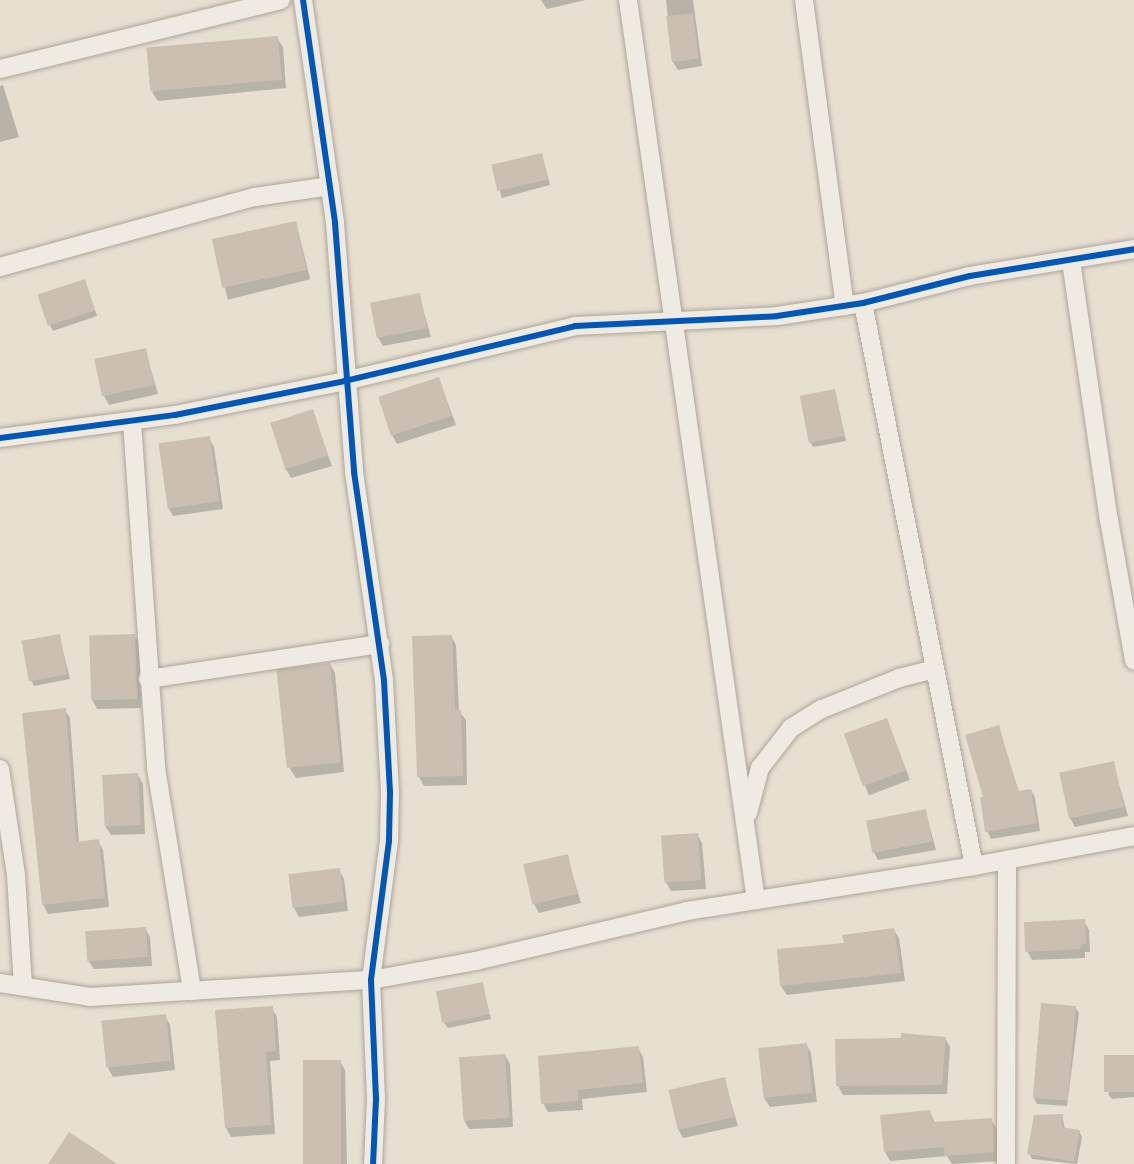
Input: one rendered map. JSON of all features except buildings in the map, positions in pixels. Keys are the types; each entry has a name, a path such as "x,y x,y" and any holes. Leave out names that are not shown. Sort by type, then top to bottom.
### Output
{"street":[{"path":"0,69 281,0"},
{"path":"303,0 330,186 354,472 380,644 390,802 371,980 376,1098 374,1164"},
{"path":"628,0 756,900"},
{"path":"804,0 854,305 934,669 974,866"},
{"path":"0,267 255,196 330,186"},
{"path":"0,438 132,422 345,381 575,326 674,323 777,316 854,305 970,276 1134,249"},
{"path":"1071,261 1109,520 1134,661"},
{"path":"132,422 148,679 159,797 192,991"},
{"path":"148,679 380,644"},
{"path":"746,824 760,768 791,728 822,709 899,678 934,669"},
{"path":"0,770 16,875 22,986"},
{"path":"0,983 90,997 371,980 476,961 687,911 974,866 1134,836"},
{"path":"1006,1164 1007,860"}],"cycle path":[{"path":"303,0 335,223 354,472 384,681 390,793 389,841 371,980 376,1099 373,1164"},
{"path":"0,438 175,415 345,381 575,326 777,316 863,303 970,276 1134,249"}]}
